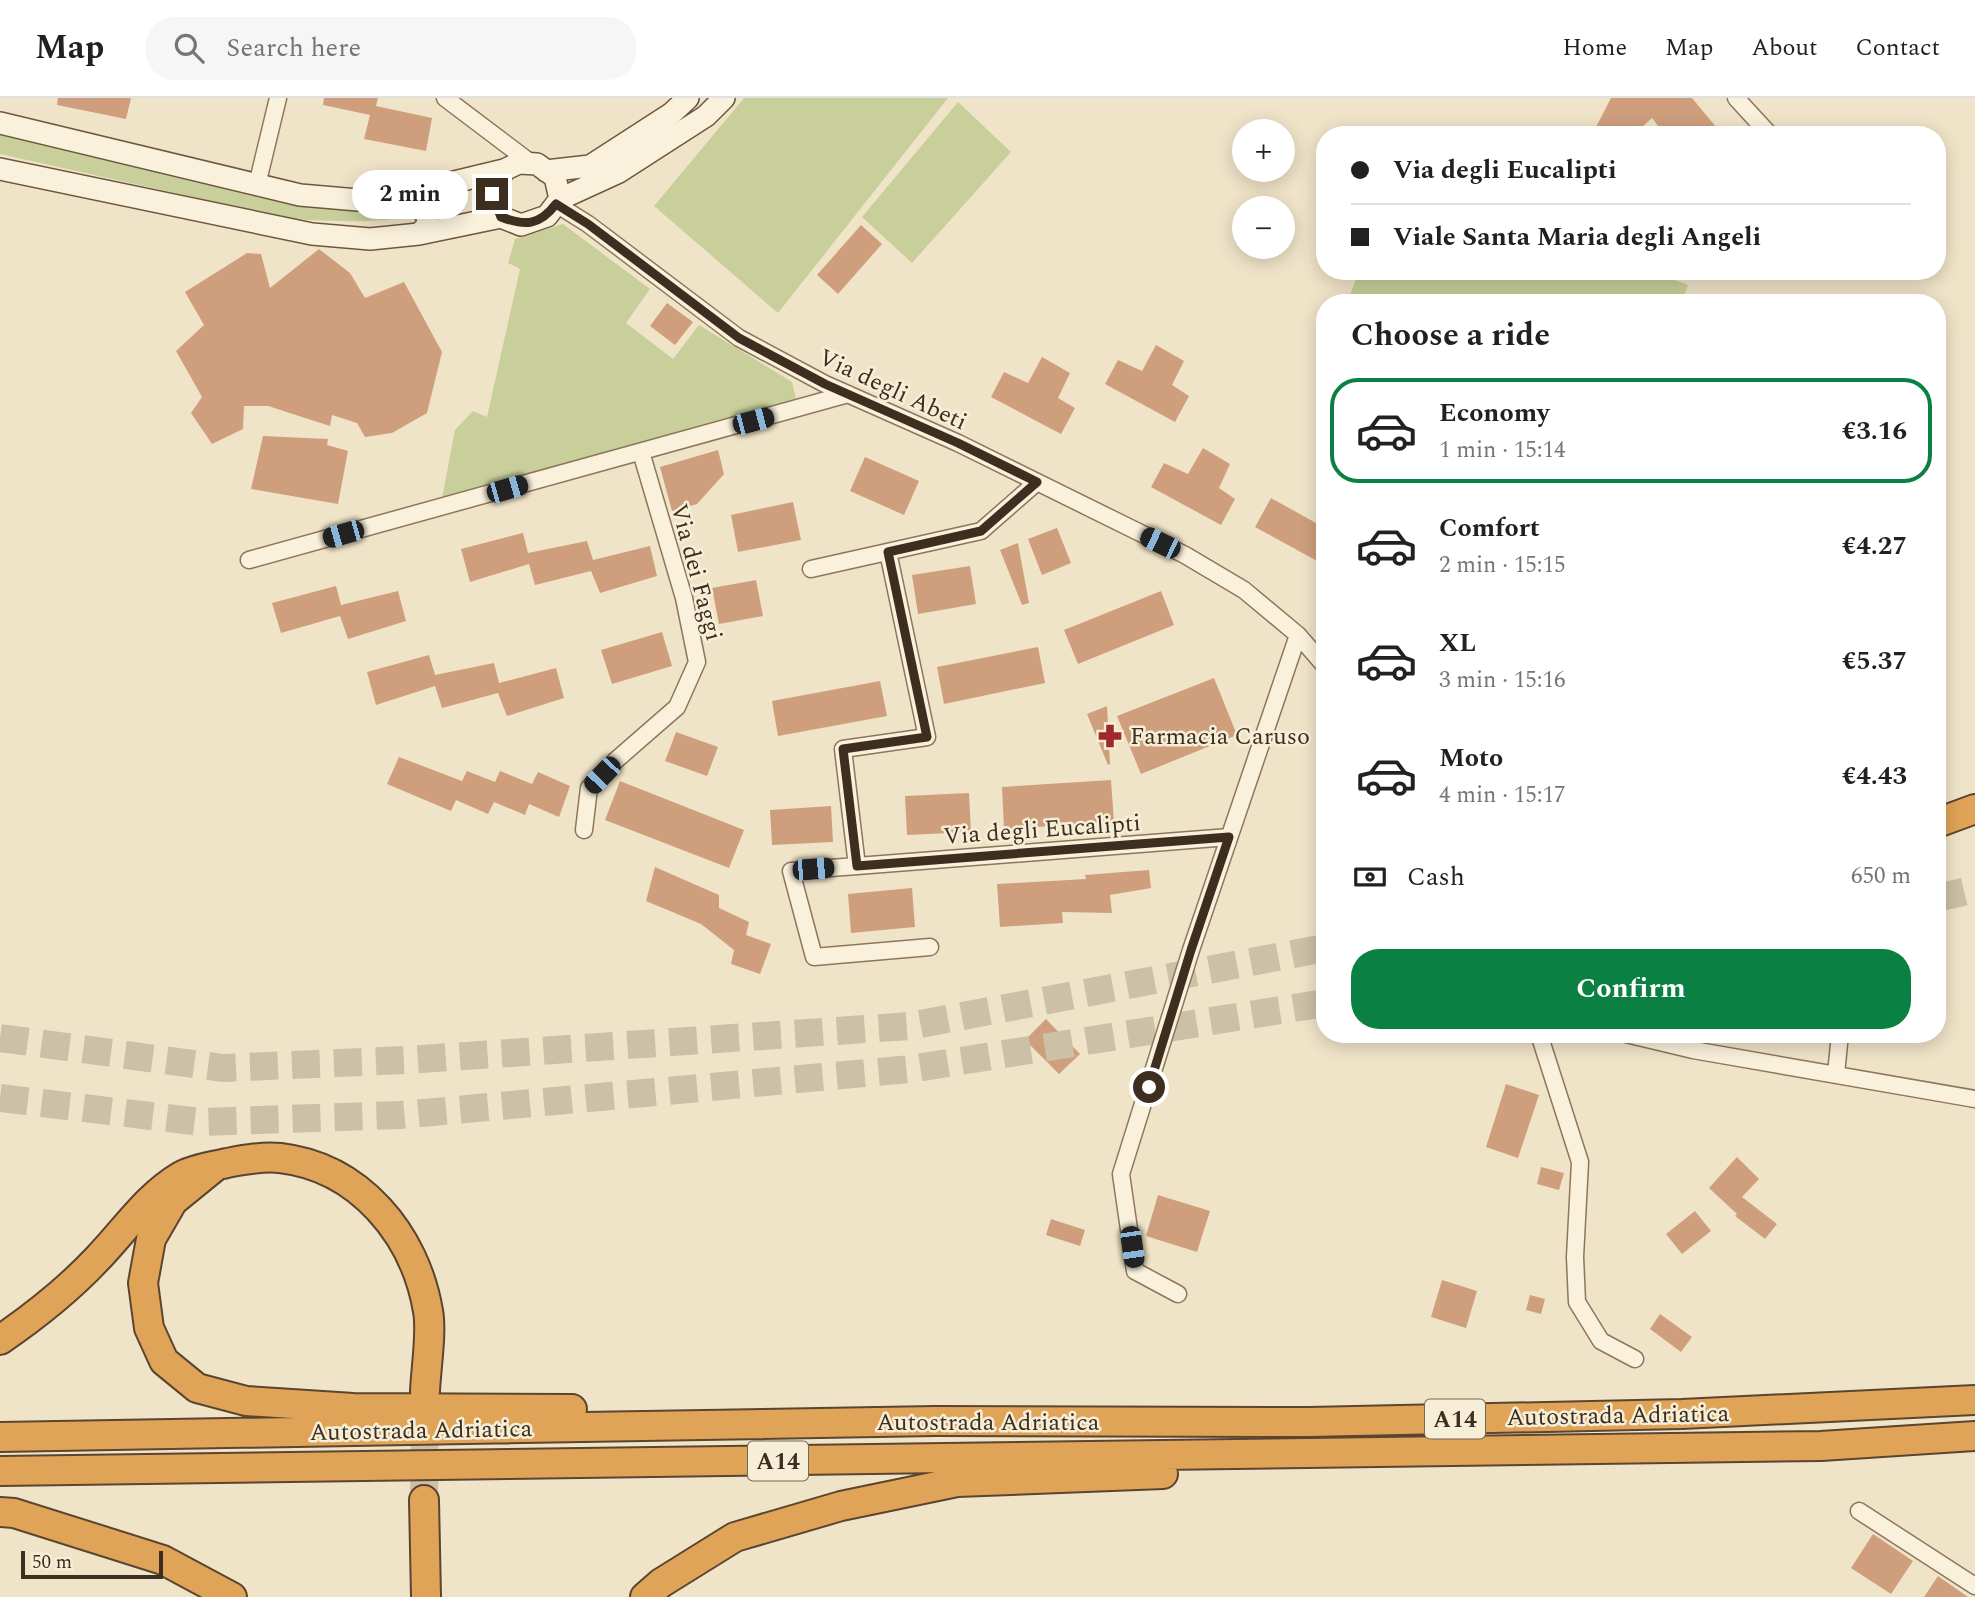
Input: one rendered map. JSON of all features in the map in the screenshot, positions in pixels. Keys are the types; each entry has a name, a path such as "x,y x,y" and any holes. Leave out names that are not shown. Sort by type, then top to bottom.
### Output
{"highway":[{"path":"1946,820 1975,809"},
{"path":"0,1340 31,1319 95,1262 152,1196 183,1174 244,1160 278,1157 312,1164 344,1178 392,1223 408,1251 429,1313 425,1391"},
{"path":"216,1166 173,1201 151,1239 143,1283 149,1328 164,1361 197,1388 246,1401 353,1408 696,1410 935,1421"},
{"name":"Autostrada Adriatica","path":"0,1437 935,1421 1309,1422 1708,1413 1975,1400"},
{"name":"Autostrada Adriatica","path":"0,1471 1821,1446 1975,1436"},
{"path":"645,1597 661,1583 736,1537 841,1506 957,1482 1349,1468 1557,1450"},
{"path":"424,1500 426,1597"},
{"path":"0,1512 14,1513 163,1560 232,1597"}],"street":[{"path":"257,185 278,98"},
{"path":"445,98 558,180 558,201"},
{"path":"0,169 313,234 370,239 419,234 501,217 521,225 547,216 558,201 619,172 677,123 688,98"},
{"path":"0,123 300,195 358,200 401,198 504,170 519,163 539,167 590,166 677,123 706,116 724,98"},
{"path":"1736,98 1762,126"},
{"path":"501,217 492,194 504,170"},
{"path":"401,198 419,207 427,215 428,225 419,234"},
{"name":"Via degli Abeti","path":"558,201 739,338 848,394 958,443 1209,569 1244,590 1298,635 1316,656"},
{"path":"249,560 848,394"},
{"name":"Via dei Faggi","path":"584,830 589,788 615,761 677,707 697,662 684,598 641,452"},
{"path":"811,569 981,531 1037,482"},
{"path":"857,866 843,749 927,737 888,552"},
{"path":"1178,1294 1135,1271 1121,1174 1191,950 1298,635"},
{"name":"Via degli Eucalipti","path":"930,947 814,957 791,871 1229,837"},
{"path":"1542,1043 1580,1162 1575,1257 1577,1302 1601,1341 1635,1359"},
{"path":"1664,1043 1975,1099"},
{"path":"1836,1074 1839,1043"},
{"path":"1859,1511 1975,1586"}],"green space":[{"path":"744,98 948,98 778,313 654,206"},
{"path":"958,102 1011,152 912,263 862,217"},
{"path":"0,131 396,203 402,211 394,219 381,220 292,219 0,154"},
{"path":"563,224 650,289 626,323 673,359 699,325 792,382 796,399 773,412 442,498 455,430 473,411 487,417 520,269 508,263 515,239"},
{"path":"1356,280 1675,280 1688,285 1684,294 1350,294"}],"building":[{"path":"58,98 131,98 126,119 57,105"},
{"path":"324,98 378,98 376,106 432,118 426,151 364,139 370,115 323,105"},
{"path":"1611,98 1692,98 1715,126 1658,126 1652,118 1643,126 1597,126"},
{"path":"861,225 882,244 838,294 817,275"},
{"path":"319,249 350,273 365,298 404,282 442,352 427,413 392,433 365,437 357,423 332,415 330,426 268,406 244,406 243,429 212,444 191,413 202,397 176,351 204,325 185,292 247,253 261,254 270,288"},
{"path":"667,303 693,322 675,345 650,326"},
{"path":"1156,345 1184,361 1172,385 1189,396 1175,422 1105,384 1118,360 1142,371"},
{"path":"1042,357 1070,373 1058,398 1075,408 1061,434 991,397 1004,372 1028,383"},
{"path":"263,436 328,439 327,445 348,451 338,504 251,489"},
{"path":"1203,448 1230,464 1219,488 1235,499 1221,525 1151,487 1164,463 1188,474"},
{"path":"718,450 724,474 697,504 672,511 660,467"},
{"path":"865,457 919,481 904,515 850,491"},
{"path":"1271,498 1316,523 1316,560 1255,527"},
{"path":"793,502 801,540 738,552 731,515"},
{"path":"1057,528 1071,563 1042,575 1028,539"},
{"path":"523,533 528,553 587,541 593,560 650,546 657,576 600,593 591,571 535,585 529,564 470,582 461,549"},
{"path":"1018,543 1029,603 1022,605 1000,550"},
{"path":"970,566 976,604 918,614 912,575"},
{"path":"756,580 763,616 719,624 712,588"},
{"path":"336,586 341,605 398,591 406,621 348,639 340,616 281,633 272,603"},
{"path":"1161,591 1174,625 1078,664 1064,630"},
{"path":"662,632 672,666 612,684 601,650"},
{"path":"1038,647 1045,683 944,704 937,667"},
{"path":"429,655 435,675 494,663 499,683 556,668 564,698 507,716 498,693 442,708 435,686 376,705 367,672"},
{"path":"1214,678 1237,735 1141,774 1117,716"},
{"path":"880,681 887,716 778,736 772,701"},
{"path":"1107,706 1110,764 1108,765 1087,714"},
{"path":"676,732 718,747 707,776 665,761"},
{"path":"399,757 462,781 467,771 495,782 500,771 532,784 538,772 570,786 559,817 529,804 525,815 494,802 488,814 456,800 451,811 387,784"},
{"path":"1111,780 1114,822 1004,829 1002,787"},
{"path":"620,781 744,830 729,868 605,820"},
{"path":"969,793 971,832 907,835 905,796"},
{"path":"831,806 833,842 772,845 770,810"},
{"path":"655,867 719,895 719,908 749,922 746,935 771,944 760,974 731,964 734,950 701,924 646,901"},
{"path":"1149,870 1151,888 1110,895 1112,913 1062,912 1063,923 1000,927 997,884 1086,879 1085,875"},
{"path":"912,888 915,927 851,933 848,894"},
{"path":"1046,1019 1080,1054 1059,1074 1025,1040"},
{"path":"1506,1084 1539,1095 1518,1158 1486,1147"},
{"path":"1737,1157 1759,1179 1742,1197 1777,1224 1765,1239 1735,1216 1737,1214 1709,1188"},
{"path":"1541,1167 1564,1173 1559,1190 1537,1184"},
{"path":"1158,1195 1210,1211 1197,1252 1146,1236"},
{"path":"1695,1211 1711,1231 1682,1254 1666,1234"},
{"path":"1051,1219 1085,1230 1080,1246 1046,1235"},
{"path":"1442,1280 1477,1291 1466,1328 1431,1317"},
{"path":"1530,1295 1545,1299 1541,1314 1526,1310"},
{"path":"1660,1314 1692,1337 1681,1352 1650,1329"},
{"path":"1873,1534 1913,1561 1891,1594 1851,1568"},
{"path":"1938,1576 1968,1597 1924,1597"}],"tunnel":[{"path":"1946,896 1975,889"},
{"path":"0,1038 223,1068 406,1060 910,1026 1316,950"},
{"path":"0,1098 201,1122 400,1115 910,1069 1316,1004"},
{"path":"424,1500 425,1405"}],"place":[{"name":"Farmacia Caruso","path":"1110,736"}],"route":[{"path":"492,194 501,217 521,225 547,216 556,204 588,224 739,338 825,384 958,443 1037,482 981,531 888,552 927,737 843,749 857,866 1229,837 1149,1087"}]}
